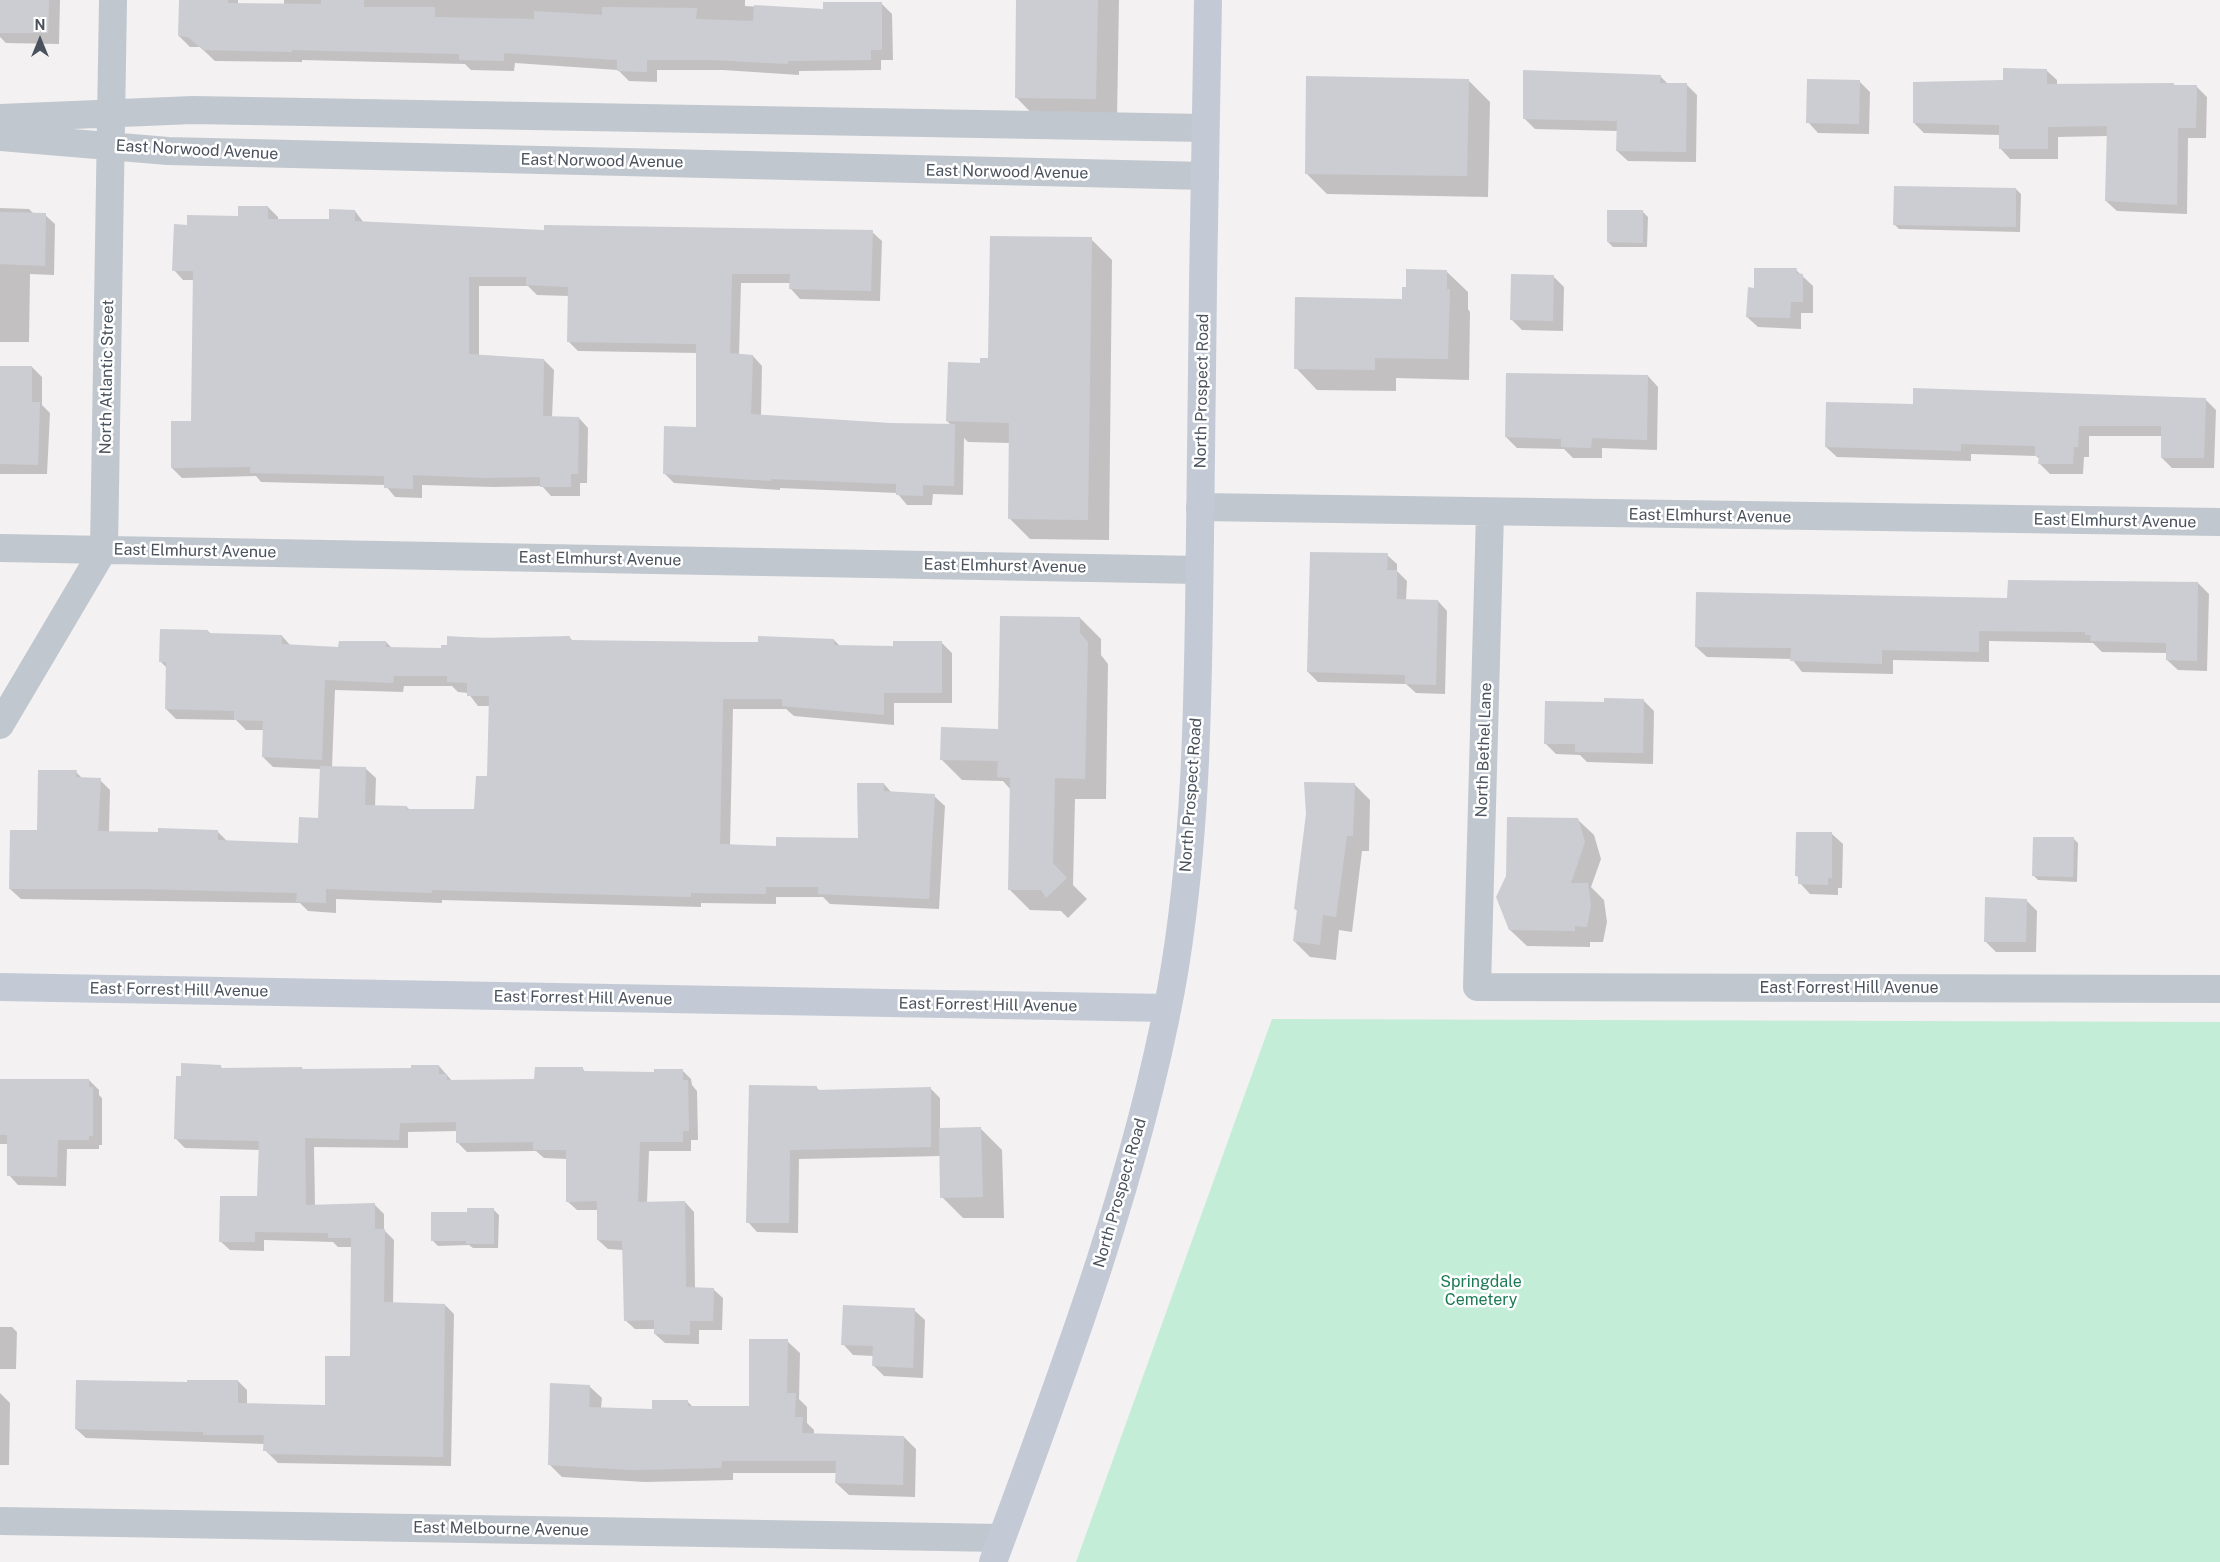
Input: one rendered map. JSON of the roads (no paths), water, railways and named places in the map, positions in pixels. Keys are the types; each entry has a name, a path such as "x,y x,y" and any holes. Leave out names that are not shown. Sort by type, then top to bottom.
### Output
{"main road":[{"name":"North Prospect Road","path":"997,1550 1060,1378 1111,1228 1144,1108 1167,1008 1184,885 1192,812 1199,694 1208,0"},
{"name":"East Forrest Hill Avenue","path":"0,987 1167,1008"}],"street":[{"name":"North Atlantic Street","path":"0,725 104,549 113,0"},
{"name":"East Norwood Avenue","path":"0,118 213,110 1205,128"},
{"name":"East Norwood Avenue","path":"0,137 168,151 1205,176"},
{"name":"East Elmhurst Avenue","path":"1200,507 1490,513 2220,522"},
{"name":"North Bethel Lane","path":"1477,987 1490,513"},
{"name":"East Elmhurst Avenue","path":"0,548 1200,570"},
{"name":"East Forrest Hill Avenue","path":"1477,987 2220,989"},
{"name":"East Melbourne Avenue","path":"0,1521 997,1550"}],"park label":[{"name":"Springdale Cemetery","path":"1481,1291"}]}
